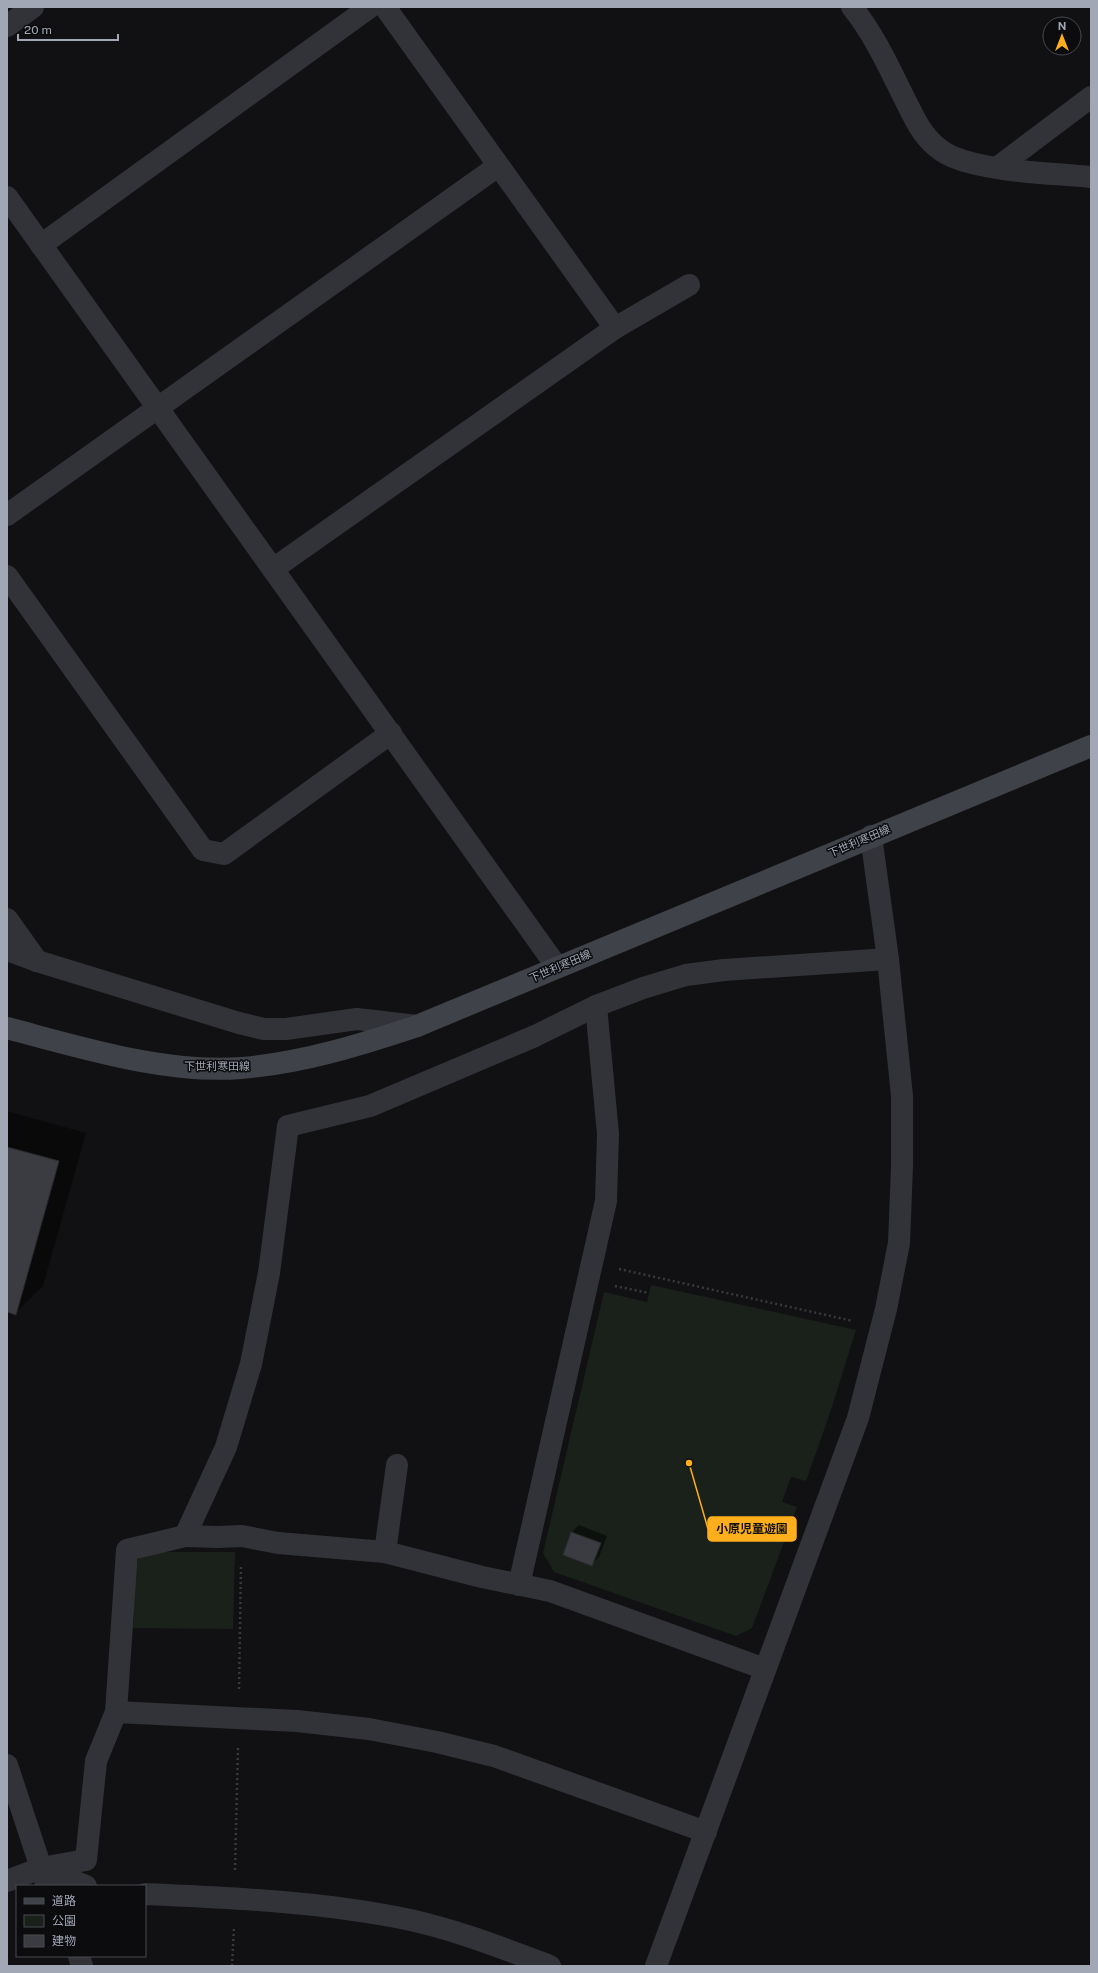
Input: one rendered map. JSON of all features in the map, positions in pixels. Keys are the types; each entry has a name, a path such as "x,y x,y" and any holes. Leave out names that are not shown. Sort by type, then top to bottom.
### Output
{"main road":[{"name":"下世利寒田線","path":"7,1028 140,1061 189,1067 240,1068 290,1061 326,1053 372,1041 417,1026 871,836 1091,746"}],"street":[{"path":"7,26 33,7"},
{"path":"41,245 370,7"},
{"path":"386,7 615,328"},
{"path":"852,7 864,22 882,52 916,122 925,136 936,146 951,156 972,164 1091,177"},
{"path":"998,167 1091,97"},
{"path":"7,515 498,166"},
{"path":"7,197 557,967"},
{"path":"273,569 615,328 689,285"},
{"path":"7,576 203,850 224,854 391,733"},
{"path":"656,1966 858,1418 886,1309 899,1243 902,1166 902,1096 888,959 871,836"},
{"path":"7,919 37,961"},
{"path":"7,950 37,961 264,1029 286,1029 357,1019 417,1026"},
{"path":"185,1536 226,1447 251,1364 269,1273 288,1126 370,1106 535,1036 596,1006 643,988 686,975 724,970 888,959"},
{"path":"519,1585 606,1202 608,1134 596,1006"},
{"path":"385,1552 397,1465"},
{"path":"7,1881 44,1877 86,1860 96,1761 116,1712 127,1550 185,1536 242,1536 278,1543 385,1552 519,1585 550,1591 766,1669"},
{"path":"116,1712 297,1721 369,1728 437,1742 494,1756 706,1832"},
{"path":"7,1765 44,1877"},
{"path":"44,1877 81,1885"},
{"path":"146,1894 286,1902 397,1917 445,1929 550,1966"}],"path":[{"path":"651,1276 861,1323"},
{"path":"589,1280 649,1294"},
{"path":"239,1696 242,1536"},
{"path":"235,1875 238,1748"},
{"path":"232,1966 234,1925"}],"green space":[{"path":"651,1285 856,1330 830,1413 806,1481 791,1477 782,1502 797,1507 752,1628 736,1636 554,1572 543,1553 604,1292 647,1302"},
{"path":"150,1552 235,1552 233,1629 133,1628 136,1563 143,1554"}],"building":[{"path":"7,1147 59,1161 16,1315 7,1312"},
{"path":"571,1532 601,1543 592,1566 563,1555"}],"place":[{"name":"小原児童遊園","path":"689,1463"}]}
